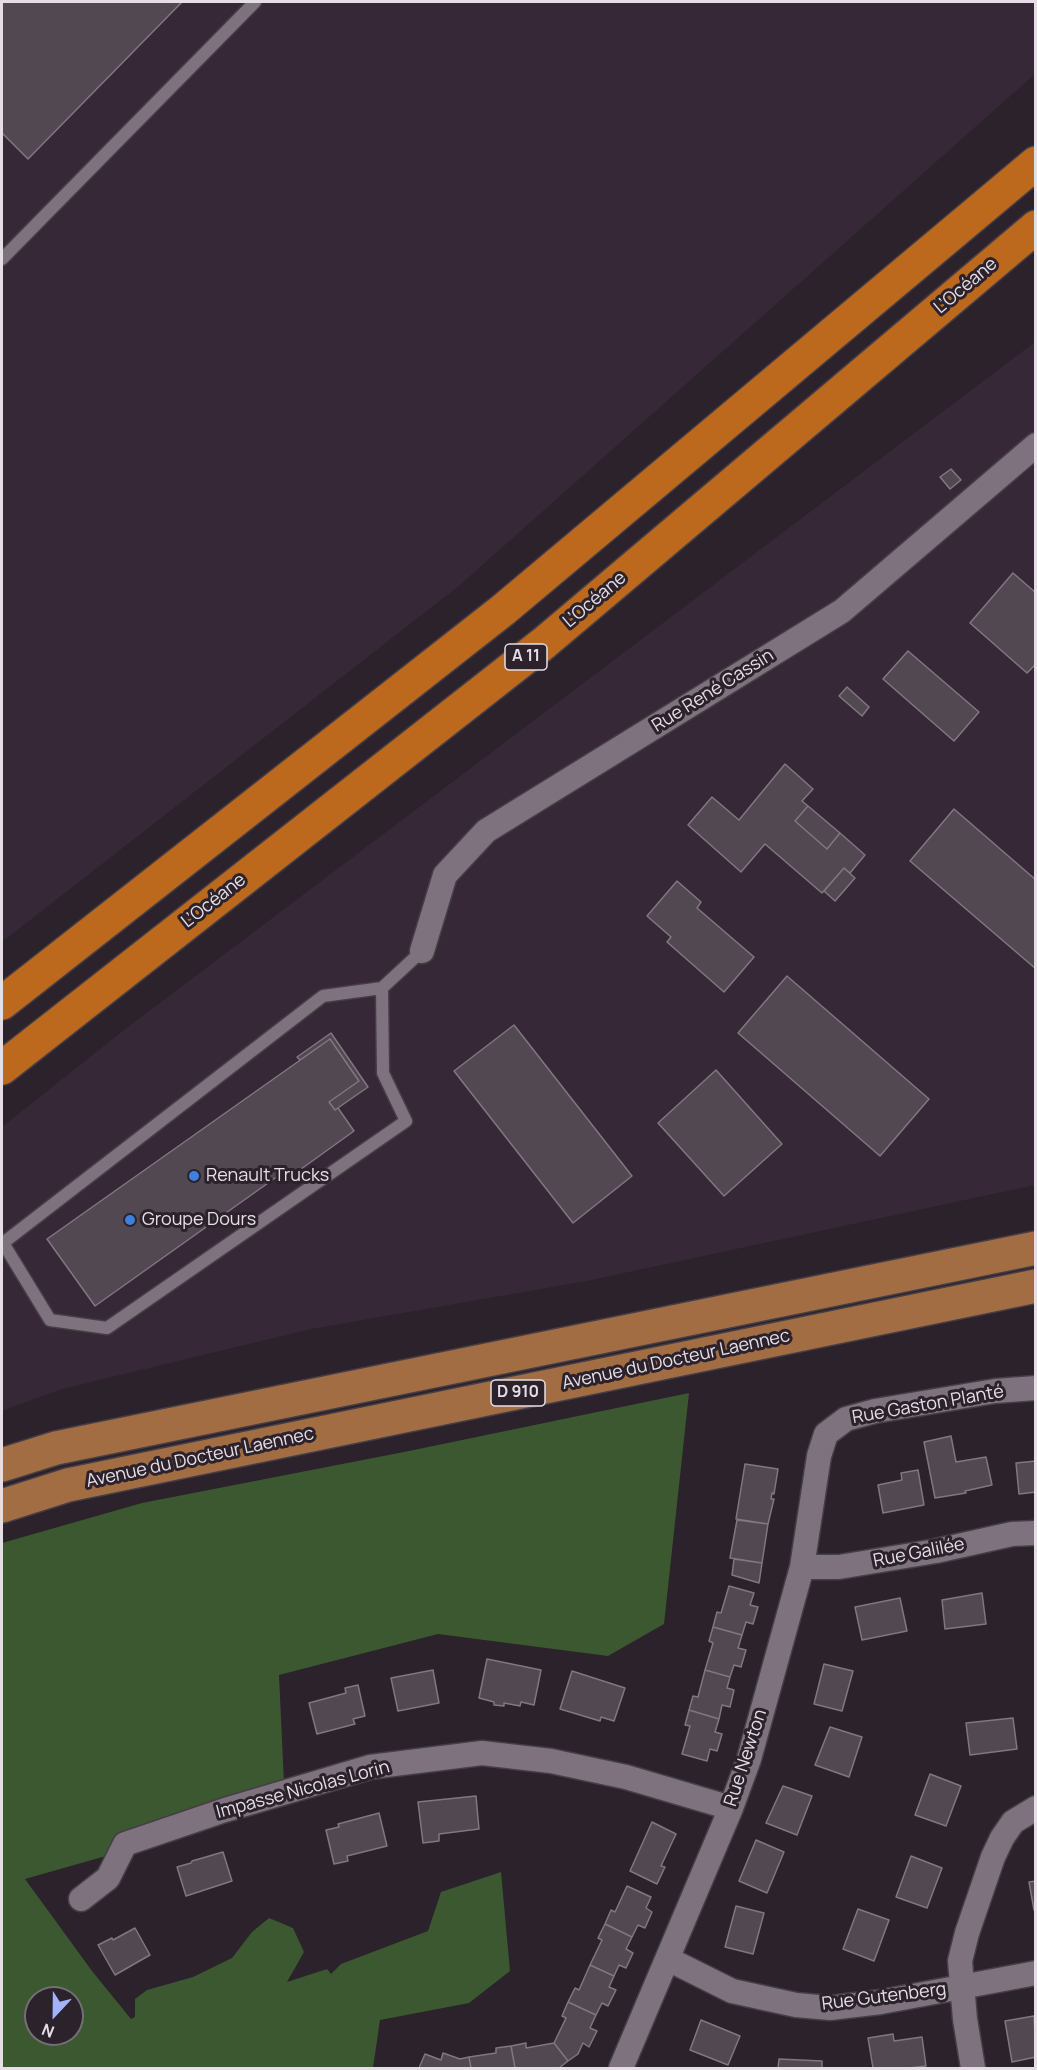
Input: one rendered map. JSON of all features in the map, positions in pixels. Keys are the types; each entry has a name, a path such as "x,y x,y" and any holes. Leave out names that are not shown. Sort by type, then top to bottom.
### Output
{"highway":[{"path":"2,1004 503,610 1035,163"},
{"name":"L’Océane","path":"2,1068 544,644 1035,227"}],"main road":[{"name":"Avenue du Docteur Laennec","path":"2,1465 56,1448 1035,1248"},
{"name":"Avenue du Docteur Laennec","path":"2,1506 68,1485 1035,1286"}],"street":[{"name":"Rue René Cassin","path":"422,951 445,875 486,831 842,611 1035,445"},
{"name":"Rue Gaston Planté","path":"826,1434 846,1419 875,1411 995,1391 1035,1388"},
{"name":"Rue Newton","path":"621,2068 731,1808 752,1748 801,1567 819,1456 826,1434"},
{"name":"Rue Galilée","path":"801,1567 839,1568 936,1551 1012,1534 1035,1533"},
{"name":"Impasse Nicolas Lorin","path":"81,1899 108,1878 125,1844 225,1810 370,1767 482,1753 551,1761 626,1777 731,1808"},
{"path":"973,2068 965,2019 960,1961 967,1933 993,1857 1002,1838 1013,1822 1035,1808"},
{"name":"Rue Gutenberg","path":"668,1959 732,1991 796,2005 830,2008 881,2002 1035,1973"}],"lane":[{"path":"2,259 255,2"},
{"path":"382,988 383,1073 406,1121 107,1328 50,1320 3,1243 323,996 382,988 422,951"}],"shaded area":[{"path":"2,2 1035,2 1035,74 460,585 2,942"},
{"path":"1035,342 1035,1185 587,1281 311,1329 62,1389 2,1411 2,1127 124,1030"}],"green space":[{"path":"689,1393 664,1624 608,1656 438,1634 279,1675 285,1805 25,1879 92,1971 131,2019 135,2017 135,1999 147,1990 193,1977 232,1958 252,1932 269,1918 293,1928 304,1952 287,1982 327,1969 331,1974 341,1964 428,1931 441,1892 501,1872 510,1971 469,2003 380,2020 373,2068 2,2068 2,1543 142,1503"}],"building":[{"path":"2,2 182,2 28,159 2,133"},
{"path":"951,469 961,480 950,489 940,477"},
{"path":"1013,573 1036,593 1036,664 1027,673 970,623"},
{"path":"908,651 979,712 954,741 883,679"},
{"path":"847,687 869,707 862,716 839,696"},
{"path":"785,764 813,789 802,801 808,806 795,821 827,849 840,833 865,855 850,873 844,868 822,893 765,844 741,872 688,825 712,797 739,820"},
{"path":"808,806 840,833 827,849 795,821"},
{"path":"954,809 1036,880 1036,969 910,861"},
{"path":"844,868 855,878 835,901 824,891"},
{"path":"677,881 701,902 697,908 754,957 724,992 667,942 671,937 647,916"},
{"path":"787,976 929,1099 880,1156 738,1033"},
{"path":"514,1025 632,1176 573,1223 454,1071"},
{"path":"331,1033 368,1087 335,1110 329,1102 359,1081 330,1039 300,1060 297,1057"},
{"path":"330,1039 359,1081 329,1102 335,1110 338,1108 354,1131 290,1177 285,1171 95,1306 47,1239"},
{"path":"716,1070 782,1144 724,1196 658,1123"},
{"path":"951,1436 956,1462 986,1457 992,1485 965,1491 966,1493 935,1498 924,1442"},
{"path":"1036,1461 1036,1492 1019,1494 1016,1463"},
{"path":"745,1464 778,1469 768,1524 736,1519"},
{"path":"918,1470 924,1505 883,1513 878,1485 902,1480 901,1473"},
{"path":"737,1520 768,1524 762,1563 730,1558"},
{"path":"734,1559 762,1563 759,1583 732,1575"},
{"path":"729,1586 754,1593 750,1605 758,1607 753,1624 746,1622 742,1635 713,1627 717,1612 721,1613"},
{"path":"982,1593 986,1624 945,1629 942,1600"},
{"path":"900,1598 907,1631 862,1640 855,1607"},
{"path":"713,1627 742,1635 738,1648 746,1650 741,1667 734,1665 730,1677 705,1670 713,1643 709,1641"},
{"path":"487,1659 541,1670 534,1705 521,1702 520,1706 504,1703 504,1706 494,1705 494,1702 479,1698"},
{"path":"824,1664 853,1671 842,1711 814,1704"},
{"path":"433,1670 439,1703 398,1711 391,1678"},
{"path":"705,1670 730,1677 727,1688 734,1690 730,1707 722,1705 719,1719 689,1710 693,1696 698,1697"},
{"path":"572,1671 625,1688 614,1721 601,1717 600,1721 560,1709"},
{"path":"358,1685 365,1716 353,1719 355,1724 317,1734 309,1703 346,1693 345,1688"},
{"path":"689,1710 719,1719 715,1732 722,1734 717,1751 710,1749 707,1761 682,1754 690,1726 685,1725"},
{"path":"1013,1718 1017,1749 970,1755 966,1723"},
{"path":"830,1727 862,1737 849,1777 815,1765"},
{"path":"930,1774 961,1786 946,1826 915,1815"},
{"path":"783,1786 812,1796 797,1835 766,1823"},
{"path":"476,1796 479,1829 439,1834 439,1841 423,1843 418,1802"},
{"path":"379,1813 387,1846 347,1856 348,1861 334,1864 326,1830 339,1827 338,1824"},
{"path":"652,1822 676,1834 661,1866 665,1867 657,1884 630,1871"},
{"path":"756,1840 784,1852 767,1893 739,1881"},
{"path":"223,1852 232,1881 186,1896 177,1867"},
{"path":"911,1856 942,1868 927,1908 896,1897"},
{"path":"1036,1881 1036,1910 1034,1910 1029,1882"},
{"path":"627,1886 651,1897 646,1908 652,1912 645,1928 638,1925 632,1937 605,1924 611,1910 615,1912"},
{"path":"736,1906 764,1913 753,1954 725,1947"},
{"path":"858,1909 889,1920 874,1961 843,1949"},
{"path":"605,1924 632,1937 626,1949 633,1953 626,1968 619,1965 614,1976 590,1965 602,1940 598,1938"},
{"path":"135,1928 150,1955 115,1975 98,1945"},
{"path":"590,1965 614,1976 609,1987 616,1990 608,2006 602,2003 596,2015 568,2002 575,1988 579,1990"},
{"path":"568,2002 596,2015 590,2028 597,2031 589,2047 583,2043 578,2054 568,2061 554,2043 566,2018 562,2016"},
{"path":"1034,2016 1036,2057 1012,2062 1005,2021"},
{"path":"701,2020 740,2036 728,2065 690,2050"},
{"path":"893,2034 894,2041 922,2037 926,2066 873,2068 868,2038"},
{"path":"526,2043 526,2048 554,2043 568,2061 559,2068 515,2068 511,2046"},
{"path":"511,2046 515,2068 471,2068 469,2057 496,2053 496,2048"},
{"path":"443,2053 460,2059 469,2057 471,2068 419,2068 425,2054 441,2060"},
{"path":"779,2059 822,2061 822,2068 778,2068"}],"place":[{"name":"Renault Trucks","path":"194,1176"},
{"name":"Groupe Dours","path":"130,1220"}]}
